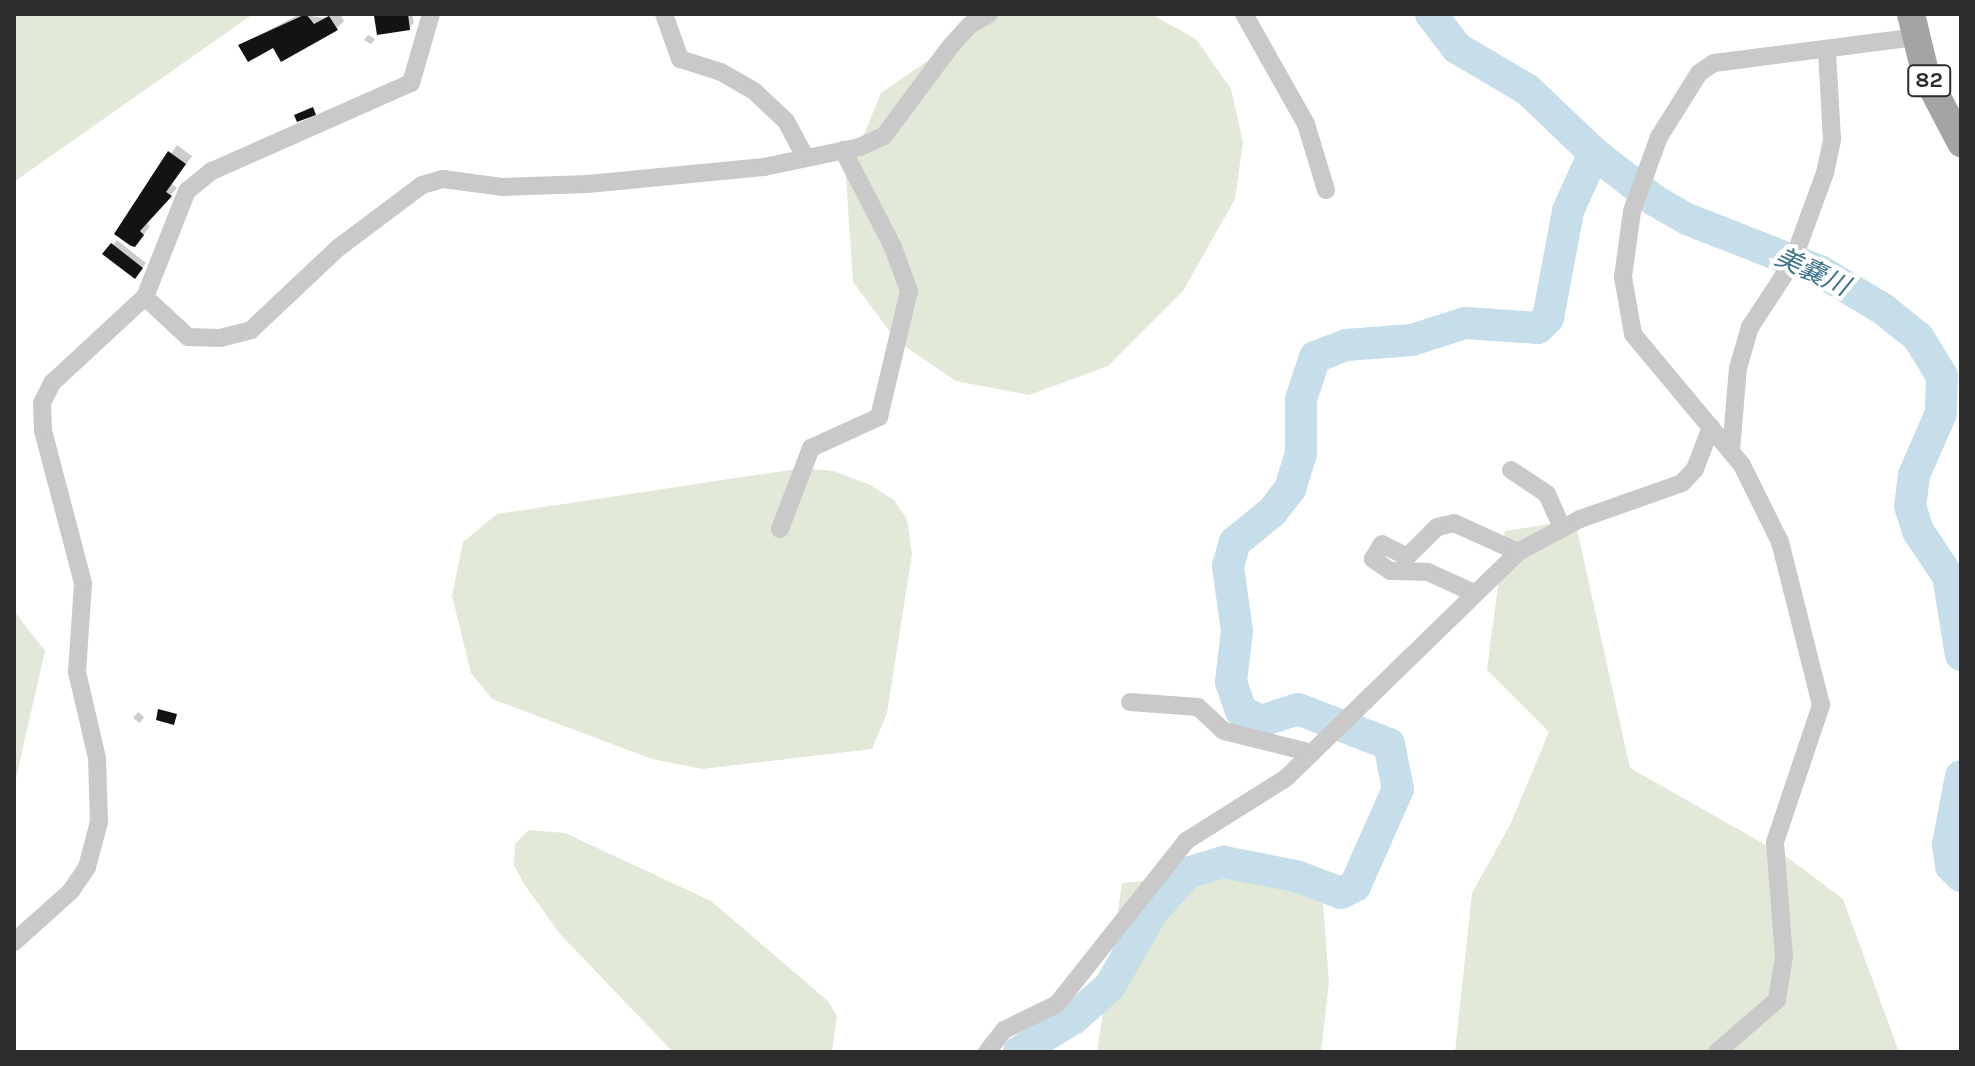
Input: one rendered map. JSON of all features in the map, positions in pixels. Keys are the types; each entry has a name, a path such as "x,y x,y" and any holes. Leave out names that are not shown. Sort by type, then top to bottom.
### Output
{"main road":[{"name":"82","path":"1913,25 1926,76 1961,143"}],"street":[{"path":"14,942 71,891 87,867 99,822 97,758 77,672 83,583 43,431 42,403 52,383 145,297 187,191 212,171 411,83 431,14"},
{"path":"664,14 680,59 721,72 755,92 786,121 804,155"},
{"path":"145,297 188,337 220,338 251,330 338,248 422,185 443,179 503,187 588,184 764,167 804,155 843,150 884,136 949,48 970,25 989,14"},
{"path":"1244,14 1306,124 1326,190"},
{"path":"1717,1052 1777,1000 1784,957 1775,842 1821,705 1780,542 1731,451 1633,334 1623,277 1627,238 1646,167 1662,133 1699,73 1714,63 1827,52 1913,25"},
{"path":"1731,451 1738,368 1756,318 1806,229 1832,139 1827,52"},
{"path":"780,529 811,448 879,417 909,291 893,247 843,150"},
{"path":"987,1052 1004,1030 1057,1004 1186,841 1286,778 1518,552 1562,527 1682,483 1695,469 1711,427"},
{"path":"1511,470 1547,494 1562,527"},
{"path":"1474,593 1428,572 1390,571 1373,559 1382,544 1407,557 1437,527 1454,523 1518,552"},
{"path":"1130,702 1198,707 1224,731 1312,753"}],"green space":[{"path":"14,14 253,14 14,182"},
{"path":"995,14 1151,14 1196,39 1231,89 1243,142 1235,199 1183,291 1108,366 1029,395 956,381 897,341 853,282 846,178 881,93"},
{"path":"803,468 834,471 870,485 894,500 907,519 912,554 887,713 872,749 702,769 652,759 492,699 471,673 452,596 463,542 497,514"},
{"path":"1575,520 1630,768 1787,857 1843,899 1899,1052 1455,1052 1472,893 1510,825 1549,732 1487,670 1505,531"},
{"path":"14,611 45,651 14,787"},
{"path":"529,830 565,833 711,901 828,1001 837,1016 832,1052 673,1052 560,934 524,884 514,865 515,844"},
{"path":"1241,873 1322,889 1329,982 1321,1052 1097,1052 1122,883"}],"building":[{"path":"306,14 314,24 329,16 338,30 281,62 273,48 248,62 238,45"},
{"path":"408,14 410,30 377,35 374,16"},
{"path":"313,107 316,115 297,122 294,115"},
{"path":"168,151 186,164 166,192 172,196 140,231 144,235 135,247 131,246 114,234"},
{"path":"111,243 143,268 135,279 102,254"},
{"path":"158,709 177,714 174,725 156,720"}],"waterway":[{"name":"美嚢川","path":"1431,14 1457,48 1528,90 1594,153 1654,200 1687,219 1820,271 1883,309 1918,337 1942,376 1941,413 1914,475 1910,506 1918,531 1948,576 1961,655"},
{"path":"1019,1052 1074,1018 1110,986 1153,911 1187,873 1224,862 1296,876 1341,893 1355,886 1398,789 1389,744 1298,709 1260,721 1241,711 1231,682 1237,631 1228,566 1235,542 1272,512 1290,489 1301,454 1301,399 1315,357 1346,345 1412,340 1465,323 1538,328 1548,318 1568,211 1594,153"},
{"name":"美嚢川","path":"1961,776 1948,845 1951,866 1961,876"}]}
